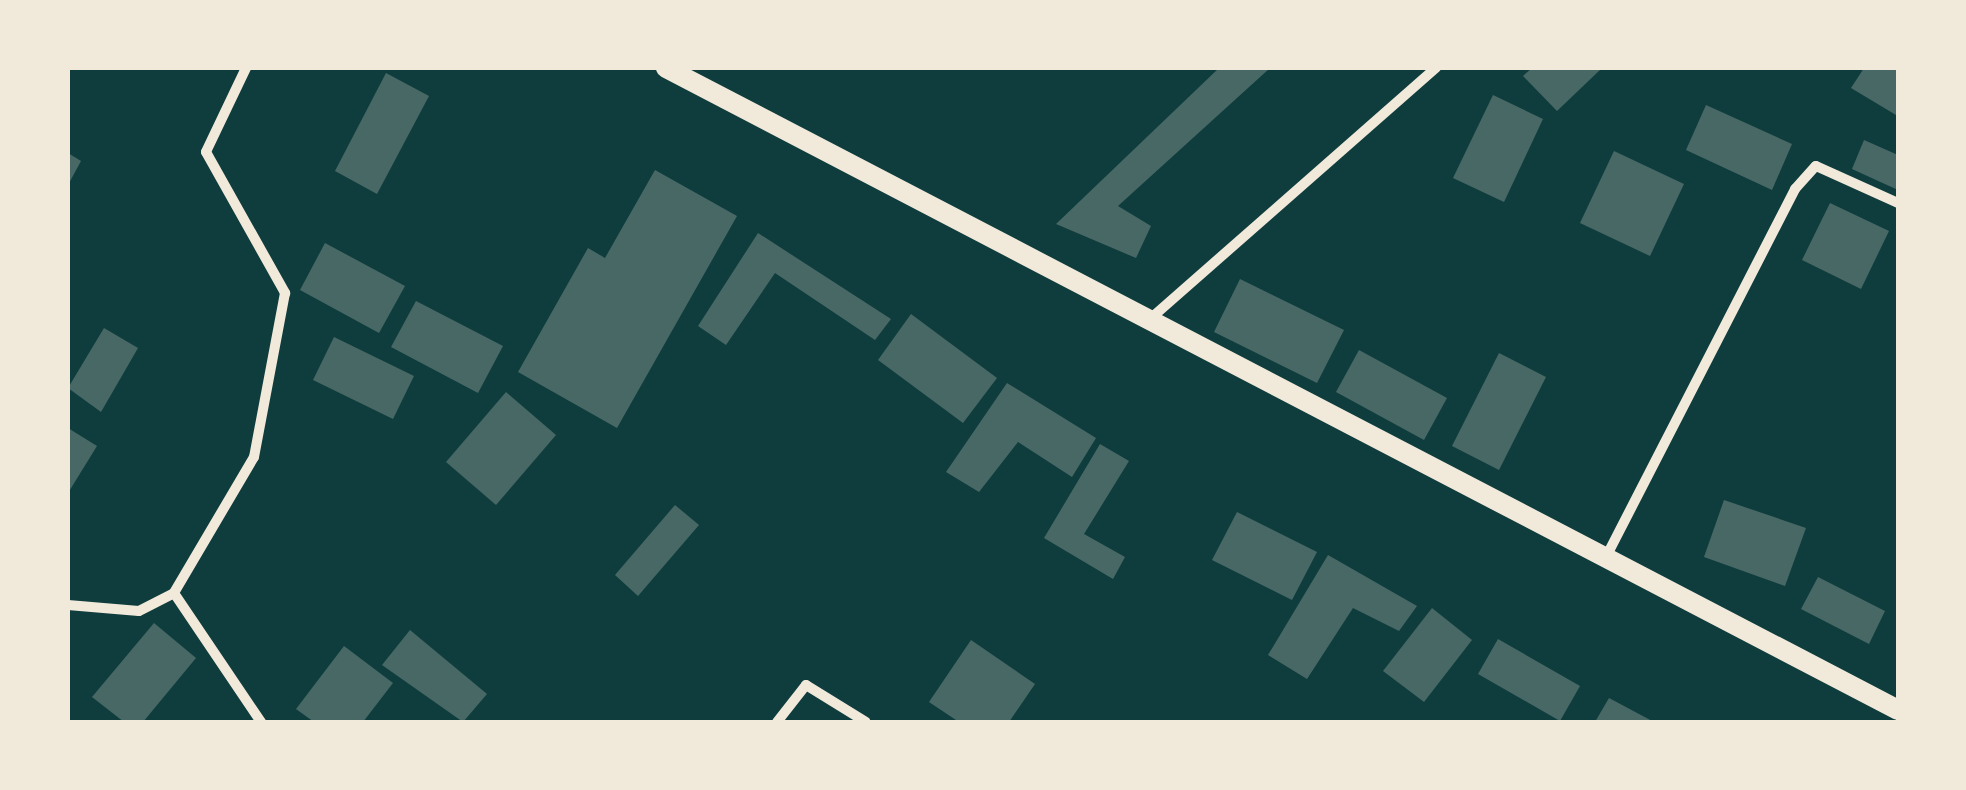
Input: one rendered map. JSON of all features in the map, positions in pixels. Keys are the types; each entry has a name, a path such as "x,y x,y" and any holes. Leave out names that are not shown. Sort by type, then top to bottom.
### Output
{"main road":[{"path":"666,68 1898,710"}],"street":[{"path":"68,606 106,615 174,593 254,457 284,293 206,152 246,68"},
{"path":"1149,320 1436,68"},
{"path":"1606,558 1795,189 1816,166 1898,204"},
{"path":"174,593 261,722"},
{"path":"777,722 806,684 866,722"}],"building":[{"path":"1219,68 1270,68 1118,206 1151,226 1136,258 1056,224"},
{"path":"1532,68 1602,68 1557,111 1523,76"},
{"path":"1864,68 1898,68 1896,115 1851,88"},
{"path":"386,73 429,96 377,194 335,171"},
{"path":"1493,95 1543,119 1504,202 1453,178"},
{"path":"1706,105 1792,144 1772,190 1686,150"},
{"path":"1864,140 1898,155 1898,190 1852,169"},
{"path":"1614,151 1684,184 1650,256 1580,223"},
{"path":"68,153 81,161 68,185"},
{"path":"655,170 737,216 617,428 518,372 588,248 605,258"},
{"path":"1830,203 1889,231 1861,289 1802,260"},
{"path":"758,233 891,319 875,340 775,273 726,345 698,326"},
{"path":"325,243 405,286 379,333 300,290"},
{"path":"1240,279 1344,330 1317,383 1214,332"},
{"path":"416,301 503,346 478,393 391,347"},
{"path":"911,314 997,378 963,423 878,360"},
{"path":"104,328 138,348 101,412 68,388"},
{"path":"334,337 414,376 393,419 313,380"},
{"path":"1359,350 1447,398 1424,440 1336,392"},
{"path":"1499,353 1546,377 1499,470 1452,446"},
{"path":"1007,383 1096,438 1072,477 1018,442 979,492 946,472"},
{"path":"506,392 556,435 496,505 446,462"},
{"path":"68,428 97,446 68,493"},
{"path":"1100,444 1129,461 1084,534 1125,557 1113,579 1044,538"},
{"path":"1724,500 1806,528 1785,586 1704,557"},
{"path":"675,505 699,525 638,596 615,575"},
{"path":"1237,512 1317,552 1292,600 1212,560"},
{"path":"1328,555 1417,606 1399,631 1353,608 1307,679 1268,655"},
{"path":"1818,577 1885,611 1869,644 1801,609"},
{"path":"1432,608 1472,640 1424,702 1383,671"},
{"path":"154,623 196,658 143,722 124,722 92,697"},
{"path":"410,630 487,694 463,722 382,665"},
{"path":"1498,639 1580,686 1560,721 1478,674"},
{"path":"971,640 1035,684 1009,722 959,722 929,702"},
{"path":"344,646 393,683 363,722 314,722 296,709"},
{"path":"1609,698 1654,722 1595,722"}]}
